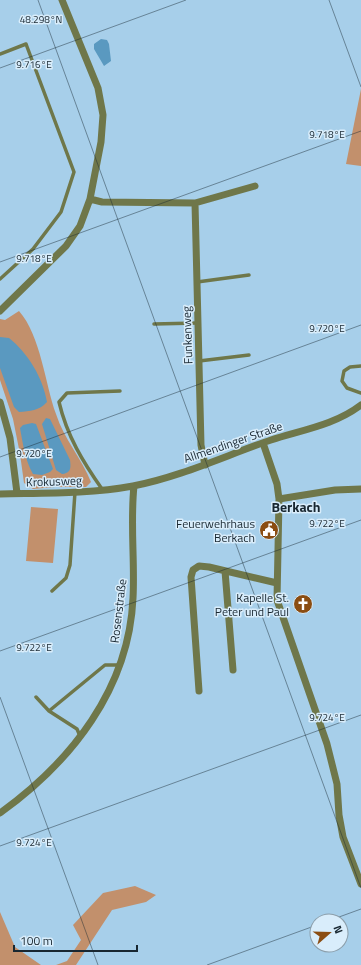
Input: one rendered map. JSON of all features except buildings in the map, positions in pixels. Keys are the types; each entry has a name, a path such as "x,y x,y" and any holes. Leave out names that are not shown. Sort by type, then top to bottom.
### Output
{"street":[{"path":"0,311 66,246 80,226 90,199 101,142 103,115 98,88 62,0"},
{"path":"90,199 102,202 195,203 255,186"},
{"name":"Funkenweg","path":"195,203 201,445 205,465"},
{"path":"0,402 10,438 17,493"},
{"name":"Allmendinger Straße","path":"105,489 134,486 205,465 263,443 333,421 351,413 361,405"},
{"path":"263,443 277,484 277,600 327,744 337,784 339,815 343,838 361,884"},
{"name":"Rosenstraße","path":"1,810 28,792 57,765 81,737 104,702 120,665 128,633 133,600 134,560 132,505 134,486"},
{"name":"Krokusweg","path":"0,494 75,492 105,489"},
{"path":"278,499 335,490 361,489"},
{"path":"199,691 193,570 199,566 277,583"},
{"path":"225,571 233,670"}],"lane":[{"path":"0,54 26,44 74,172 61,212 33,249 0,279"},
{"path":"196,282 249,275"},
{"path":"154,324 197,323"},
{"path":"199,361 249,355"},
{"path":"361,366 350,367 344,371 342,381 347,388 361,393"},
{"path":"105,489 80,456 64,423 59,402 67,394 120,391"},
{"path":"52,591 66,578 70,565 75,492"},
{"path":"49,711 105,665 120,665"},
{"path":"36,697 49,711 77,729 81,737"}],"shaded area":[{"path":"361,89 361,166 346,164"},
{"path":"19,311 33,333 59,423 91,482 86,487 33,489 24,483 13,419 0,380 0,319 5,320"},
{"path":"31,507 58,509 53,563 26,561"},
{"path":"135,886 156,895 146,902 112,910 76,965 56,965 67,961 81,940 73,925 103,893"},
{"path":"0,912 15,947 41,965 0,965"}],"water":[{"path":"101,39 107,40 109,44 111,61 104,66 94,49 94,44"},
{"path":"0,337 9,338 16,344 34,367 42,384 47,402 41,407 34,410 19,412 14,407 0,368"},
{"path":"46,418 50,419 70,460 70,470 67,473 62,474 56,470 42,424"},
{"path":"32,423 36,424 53,469 42,475 33,474 30,469 22,440 20,428 23,425"}],"place":[{"name":"Feuerwehrhaus Berkach","path":"269,530"},
{"name":"Kapelle St. Peter und Paul","path":"303,604"}],"district":[{"name":"Berkach","path":"296,506"}]}
